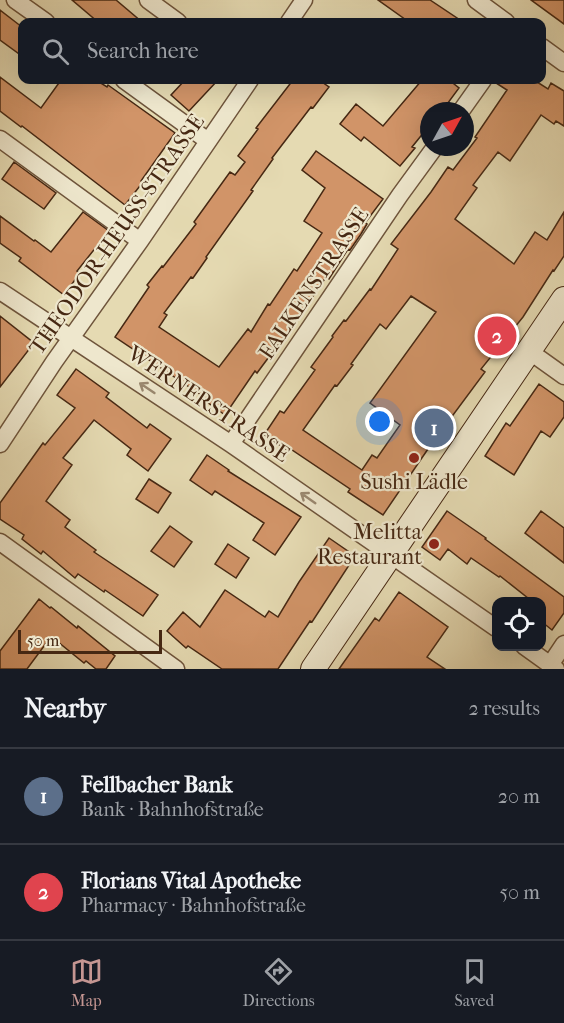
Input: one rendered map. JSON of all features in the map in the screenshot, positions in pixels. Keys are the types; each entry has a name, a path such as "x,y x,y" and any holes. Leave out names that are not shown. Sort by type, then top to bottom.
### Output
{"street":[{"path":"15,0 40,18"},
{"path":"148,0 173,18"},
{"path":"292,18 304,0"},
{"path":"476,0 501,18"},
{"path":"546,50 564,63"},
{"path":"130,84 208,141"},
{"name":"THEODOR-HEUSS-STRASSE","path":"0,444 247,84"},
{"path":"467,102 480,84"},
{"path":"0,139 140,241"},
{"name":"FALKENSTRASSE","path":"231,444 428,156"},
{"name":"WERNERSTRASSE","path":"0,291 231,444 492,625"},
{"path":"313,669 564,299"},
{"path":"529,351 564,376"},
{"path":"0,542 176,669"},
{"path":"531,651 553,667 564,644"}],"building":[{"path":"72,0 116,0 137,18 93,18"},
{"path":"378,0 430,0 457,18 403,18"},
{"path":"531,0 564,0 564,24"},
{"path":"0,10 18,24 18,53 0,40"},
{"path":"0,77 41,108 58,84 102,84 107,87 108,85 175,133 125,205 0,111"},
{"path":"551,83 564,91 564,126 556,121 554,124 541,115 510,161 498,152 473,185 477,188 455,219 514,264 535,232 547,240 564,212 564,256 523,317 481,369 485,372 430,446 383,515 348,492 350,489 289,448 287,450 264,435 280,411 284,413 315,370 311,367 332,336 371,290 398,249 391,244 448,167 453,170 464,156 474,156 474,142 477,138 475,137 507,90 498,84 540,84 548,89","holes":["411,296 436,312 370,403 400,425 377,458 372,455 362,470 303,430 335,385 337,386 353,365 351,364 380,324 386,329"]},
{"path":"181,84 214,84 189,111 171,95"},
{"path":"290,84 325,84 329,87 272,158 251,190 253,191 207,258 164,313 167,315 159,327 219,367 248,329 251,332 268,304 270,305 294,269 297,271 322,233 304,221 325,188 302,170 316,151 383,199 329,279 326,277 284,339 257,373 255,371 225,415 200,397 201,395 115,337 149,287 147,285 196,224 194,222 230,172 235,175 245,162 238,156 258,129 256,128"},
{"path":"419,84 454,84 459,88 449,102 420,102 420,137 412,147 415,148 400,166 364,137 361,141 340,124 356,104 383,126"},
{"path":"14,162 56,193 44,209 2,179"},
{"path":"83,212 109,231 77,271 80,273 64,295 19,261 21,258 0,243 0,216 51,252"},
{"path":"0,316 34,343 0,387"},
{"path":"76,369 109,393 106,397 147,428 150,424 171,439 148,471 127,455 131,449 94,420 63,458 72,465 46,501 70,520 65,527 96,550 94,552 158,595 143,616 78,574 75,578 43,551 41,554 22,539 24,535 0,519 0,503 43,443 45,445 75,408 57,395"},
{"path":"539,384 564,402 564,417 550,437 541,431 514,475 485,456 506,423 510,426"},
{"path":"207,455 301,517 275,555 253,540 264,523 215,491 212,495 190,480"},
{"path":"149,479 171,493 158,513 136,499"},
{"path":"447,511 564,597 564,613 552,630 546,625 546,597 527,597 500,576 471,558 467,564 448,549 440,560 422,547"},
{"path":"541,511 564,528 564,563 525,533"},
{"path":"170,526 192,542 174,567 151,551"},
{"path":"329,538 355,556 278,669 222,669 188,646 186,648 167,631 183,612 200,627 225,590 265,617 269,611 278,617"},
{"path":"228,544 249,558 236,578 215,564"},
{"path":"399,592 448,627 427,657 445,669 339,669 375,618 379,621"},
{"path":"39,599 77,628 78,626 115,656 106,669 96,669 86,661 84,663 50,638 27,669 0,669 0,651"}],"place":[{"name":"Florians Vital Apotheke","path":"497,336"},
{"name":"Fellbacher Bank","path":"434,428"},
{"name":"Sushi Lädle","path":"414,458"},
{"name":"Melitta Restaurant","path":"434,544"}]}
